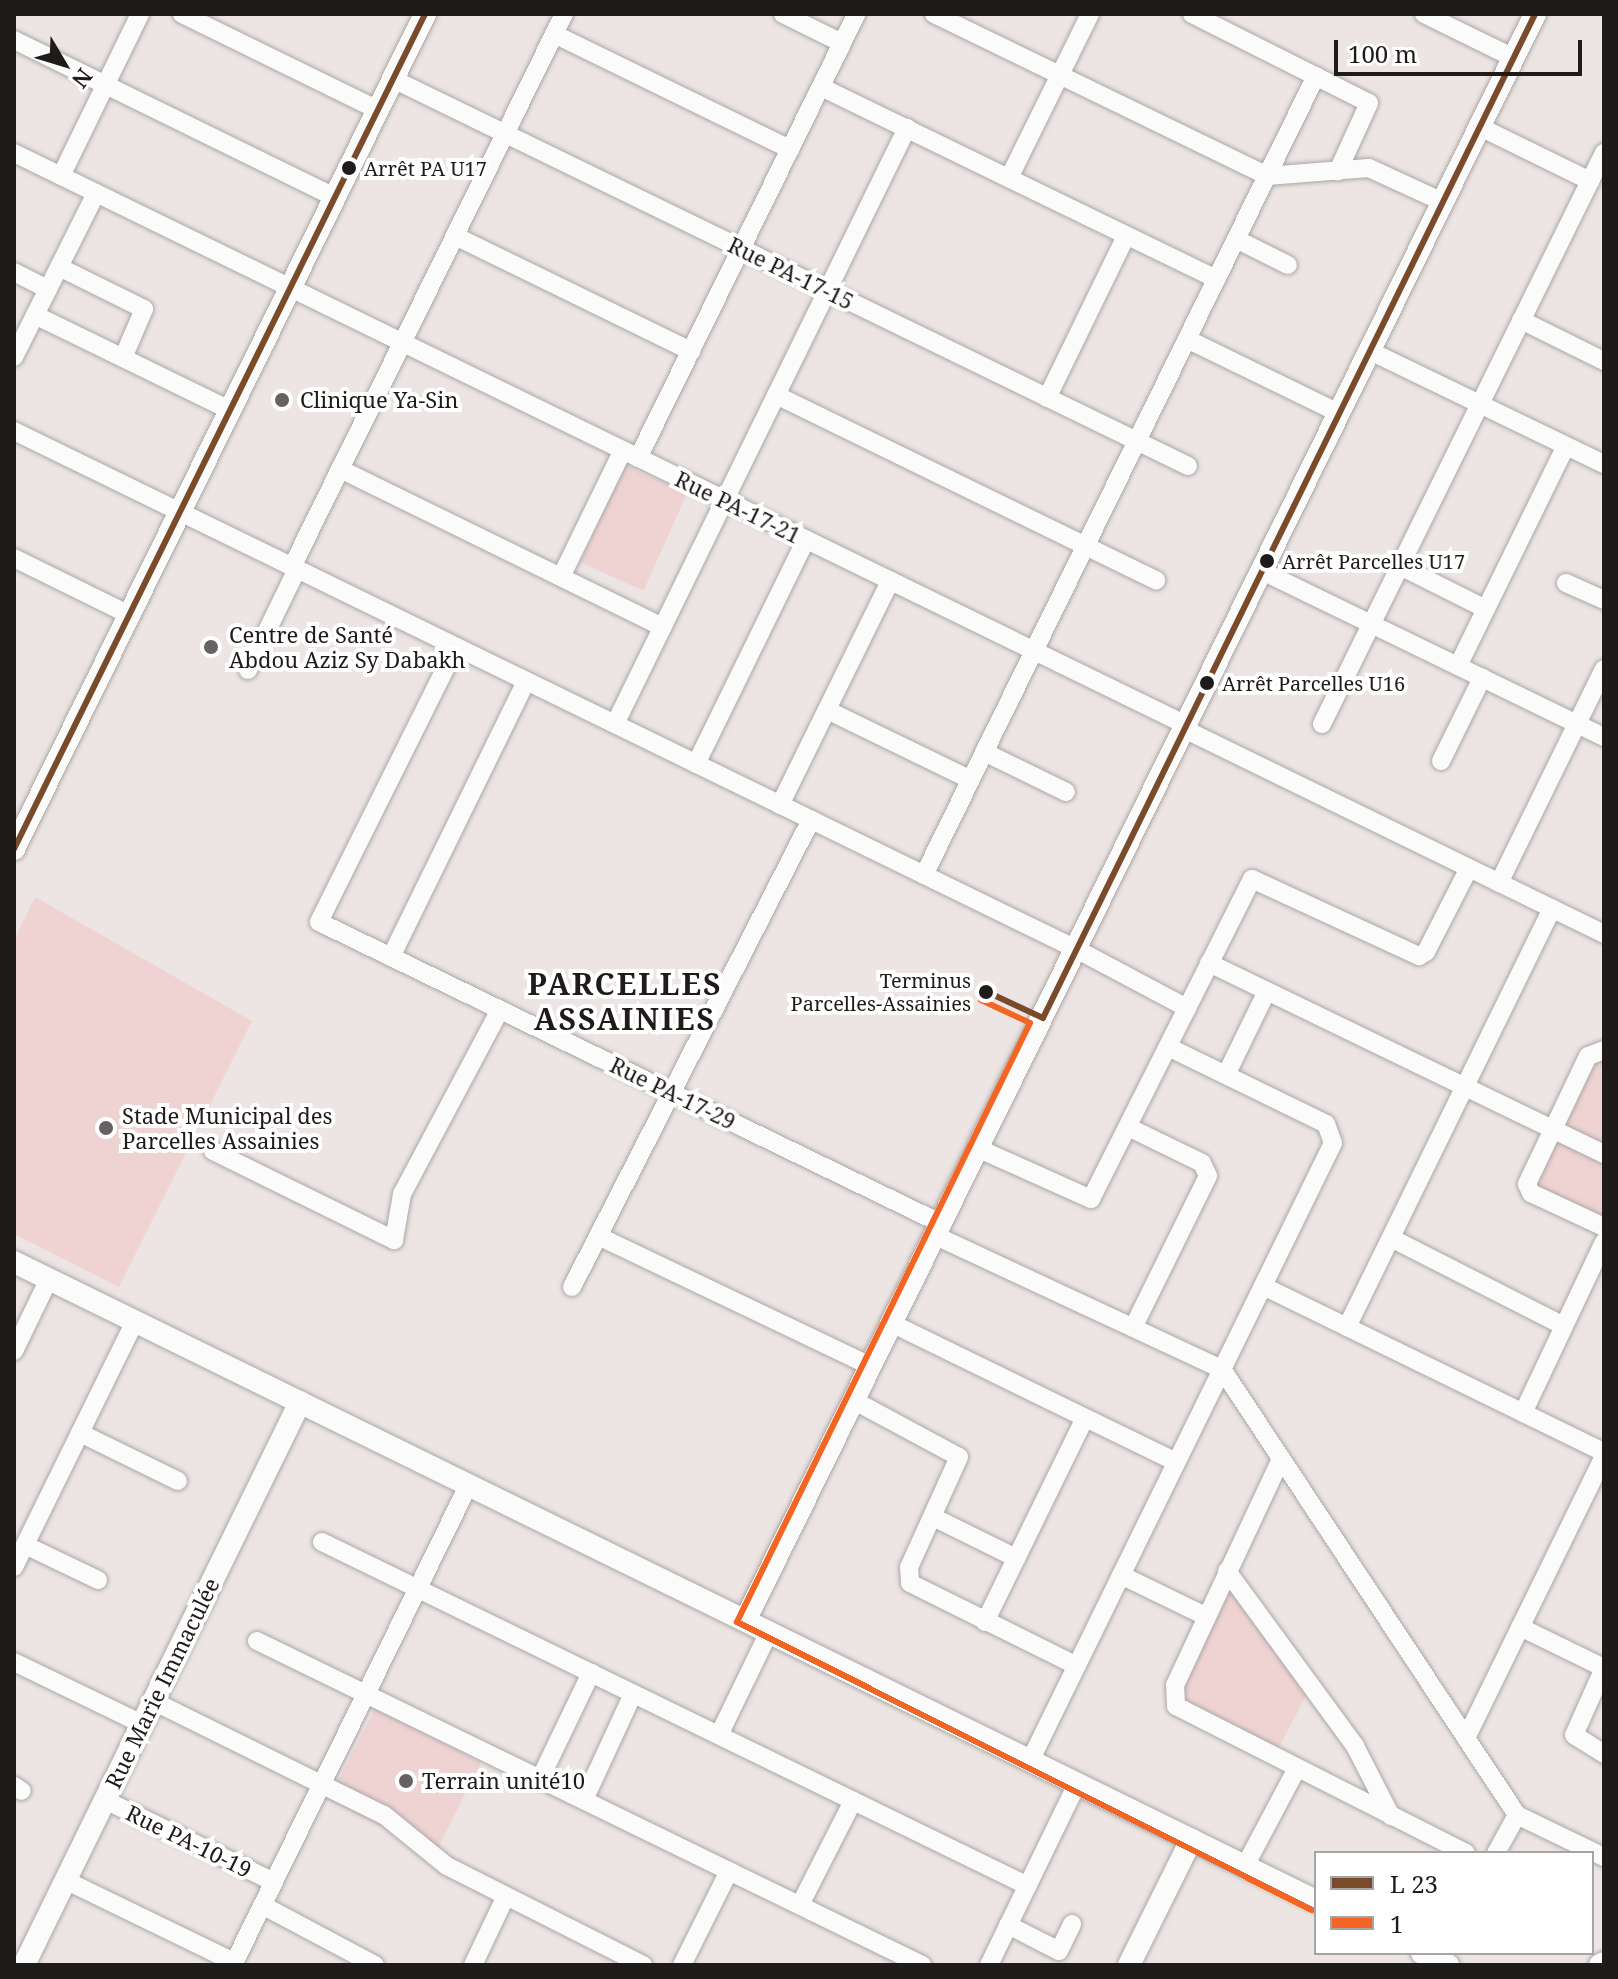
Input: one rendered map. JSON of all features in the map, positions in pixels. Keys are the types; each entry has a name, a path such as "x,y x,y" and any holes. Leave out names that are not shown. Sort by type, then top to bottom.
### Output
{"street":[{"path":"61,176 140,14"},
{"path":"182,14 378,110"},
{"path":"16,840 425,14"},
{"path":"248,670 340,469 564,14"},
{"path":"783,14 842,43"},
{"path":"561,577 691,351 856,14"},
{"path":"934,14 1267,176 1381,170 1443,202"},
{"path":"1009,178 1090,14"},
{"path":"1192,14 1369,103 1338,171"},
{"path":"1424,14 1514,58"},
{"path":"746,1619 1535,14"},
{"path":"554,34 790,149"},
{"path":"14,40 335,197"},
{"path":"924,875 1316,76"},
{"name":"Rue PA-17-15","path":"393,79 1188,466"},
{"path":"821,87 1216,279"},
{"path":"1480,127 1590,181"},
{"path":"615,724 907,128"},
{"name":"Rue PA-17-21","path":"14,153 806,539 1604,934"},
{"path":"1322,724 1604,153"},
{"path":"14,357 96,193"},
{"path":"455,236 691,351"},
{"path":"1047,398 1126,236"},
{"path":"1236,239 1288,265"},
{"path":"59,267 144,309 123,358"},
{"path":"14,272 48,289"},
{"path":"35,315 230,410"},
{"path":"1521,320 1604,361"},
{"path":"1187,339 1339,413"},
{"path":"1370,351 1604,464"},
{"path":"776,395 1156,580"},
{"path":"14,431 1076,949 1187,1008"},
{"path":"1458,666 1566,446"},
{"path":"340,469 662,627"},
{"path":"696,764 806,539"},
{"path":"14,558 130,615"},
{"path":"1400,566 1486,609"},
{"path":"1262,571 1604,737"},
{"path":"780,805 890,581"},
{"path":"1566,583 1604,600"},
{"name":"Rue PA-17-29","path":"456,647 319,922 671,1092 1133,1328 1222,1369"},
{"path":"1499,883 1604,669"},
{"path":"1441,761 1482,678"},
{"path":"391,957 526,681"},
{"path":"827,710 971,780"},
{"path":"984,752 1066,792"},
{"path":"572,1287 811,820"},
{"path":"977,1148 1086,1201 1094,1197 1209,963 1256,877 1424,956 1469,868"},
{"path":"1347,1327 1552,909"},
{"path":"1209,963 1604,1154"},
{"path":"1226,1075 1267,991"},
{"path":"213,1151 394,1240 402,1194 500,1010"},
{"path":"1030,1761 1333,1143 1332,1133 1326,1124 1168,1047"},
{"path":"1604,1050 1588,1056 1527,1189 1604,1227"},
{"path":"1128,1127 1202,1163 1208,1176 1133,1328"},
{"path":"598,1236 870,1366"},
{"path":"1391,1238 1564,1326"},
{"path":"1523,1413 1604,1242"},
{"path":"14,1262 1314,1900"},
{"path":"14,1351 49,1279"},
{"path":"1263,1286 1604,1454 1466,1738"},
{"path":"14,1567 135,1321"},
{"path":"891,1323 1176,1462"},
{"path":"1222,1369 1517,1815 1592,1851"},
{"path":"853,1400 959,1457 909,1567 910,1583 1077,1666"},
{"name":"Rue Marie Immaculée","path":"24,1965 300,1402"},
{"path":"985,1622 1085,1418"},
{"path":"80,1433 178,1481"},
{"path":"1281,1459 1175,1685 1176,1706 1296,1770 1462,1851"},
{"path":"65,1880 234,1964 469,1484"},
{"path":"933,1517 1016,1558"},
{"path":"322,1542 1028,1886"},
{"path":"25,1545 98,1580"},
{"path":"1227,1571 1355,1746 1391,1816"},
{"path":"1121,1575 1205,1616"},
{"path":"1520,1627 1604,1668 1574,1735 1604,1754"},
{"path":"719,1735 769,1632"},
{"path":"257,1641 922,1965"},
{"path":"14,1662 142,1724"},
{"path":"540,1779 591,1673"},
{"path":"584,1800 633,1694"},
{"path":"153,1701 384,1815 436,1858 505,1898 643,1965"},
{"path":"1245,1866 1296,1770"},
{"path":"989,1965 1077,1784"},
{"name":"Rue PA-10-19","path":"105,1800 274,1882"},
{"path":"800,1905 853,1801"},
{"path":"1497,1851 1517,1815"},
{"path":"1129,1965 1191,1840"},
{"path":"682,1965 729,1871"},
{"path":"473,1965 505,1898"},
{"path":"262,1905 375,1965"},
{"path":"1008,1925 1059,1951 1072,1924"}],"shaded area":[{"path":"624,465 687,493 644,591 580,563"},
{"name":"Stade Municipal des Parcelles Assainies","path":"35,897 252,1021 119,1287 14,1234 14,940"},
{"path":"1597,1052 1604,1056 1604,1229 1527,1194"},
{"path":"1230,1584 1309,1690 1276,1753 1177,1700"},
{"name":"Terrain unité10","path":"375,1709 481,1763 435,1854 329,1800"}],"transit line":[{"path":"14,849 425,14"},
{"path":"985,991 1043,1018 1535,14"},
{"name":"1","path":"981,1000 1030,1023 737,1622 1312,1910"}],"place":[{"name":"Arrêt PA U17","path":"349,168"},
{"name":"Clinique Ya-Sin","path":"282,400"},
{"name":"Arrêt Parcelles U17","path":"1267,561"},
{"name":"Centre de Santé Abdou Aziz Sy Dabakh","path":"211,647"},
{"name":"Arrêt Parcelles U16","path":"1207,683"},
{"name":"Terminus Parcelles-Assainies","path":"986,992"},
{"name":"Stade Municipal des Parcelles Assainies","path":"106,1128"},
{"name":"Terrain unité10","path":"406,1781"}],"district":[{"name":"PARCELLES ASSAINIES","path":"625,1001"}]}
